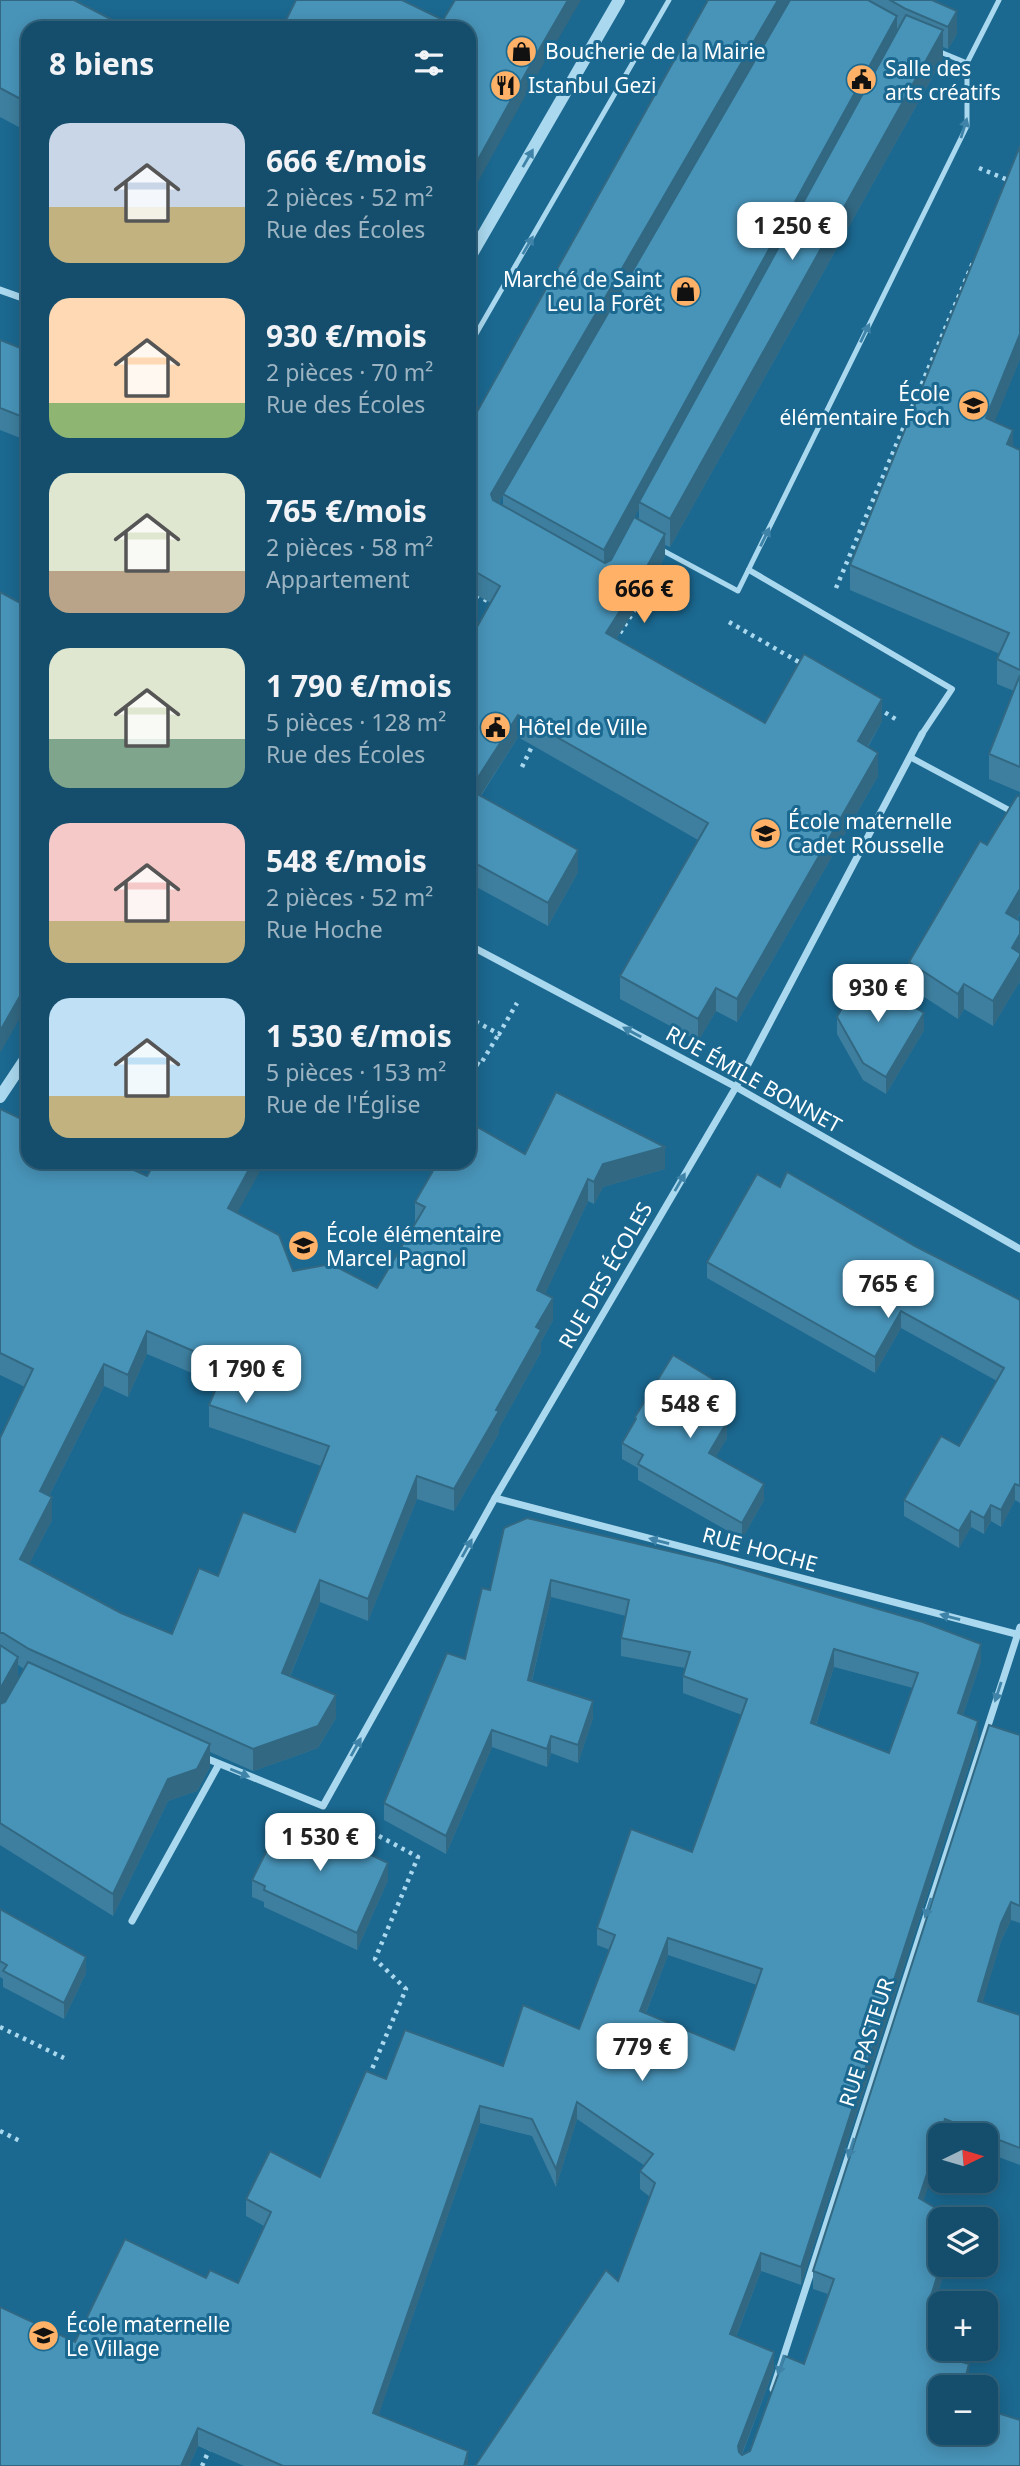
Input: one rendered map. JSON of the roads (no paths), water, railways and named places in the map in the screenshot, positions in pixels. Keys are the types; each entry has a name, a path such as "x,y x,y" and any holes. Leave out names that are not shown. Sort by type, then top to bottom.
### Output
{"street":[{"path":"476,247 619,0"},
{"path":"0,290 21,298"},
{"path":"749,570 952,689 922,734"},
{"name":"RUE DES ÉCOLES","path":"219,1764 323,1806 495,1498 736,1087 922,734"},
{"path":"911,757 1020,816"},
{"name":"RUE ÉMILE BONNET","path":"476,949 736,1087 1020,1249"},
{"path":"0,1097 21,1066"},
{"name":"RUE HOCHE","path":"495,1498 1018,1631"},
{"name":"RUE PASTEUR","path":"771,2397 1018,1631"},
{"path":"132,1921 219,1764 195,1753"}],"lane":[{"path":"476,334 669,0"},
{"path":"656,546 738,592 967,126 967,63 999,0"},
{"path":"929,47 967,63"}],"place":[{"name":"Boucherie de la Mairie","path":"522,51"},
{"name":"Salle des arts créatifs","path":"862,80"},
{"name":"Istanbul Gezi","path":"505,85"},
{"name":"Marché de Saint Leu la Forêt","path":"685,291"},
{"name":"École élémentaire Foch","path":"973,405"},
{"name":"Hôtel de Ville","path":"495,727"},
{"name":"École maternelle Cadet Rousselle","path":"765,833"},
{"name":"École élémentaire Marcel Pagnol","path":"303,1246"},
{"name":"École maternelle Le Village","path":"43,2336"}]}
